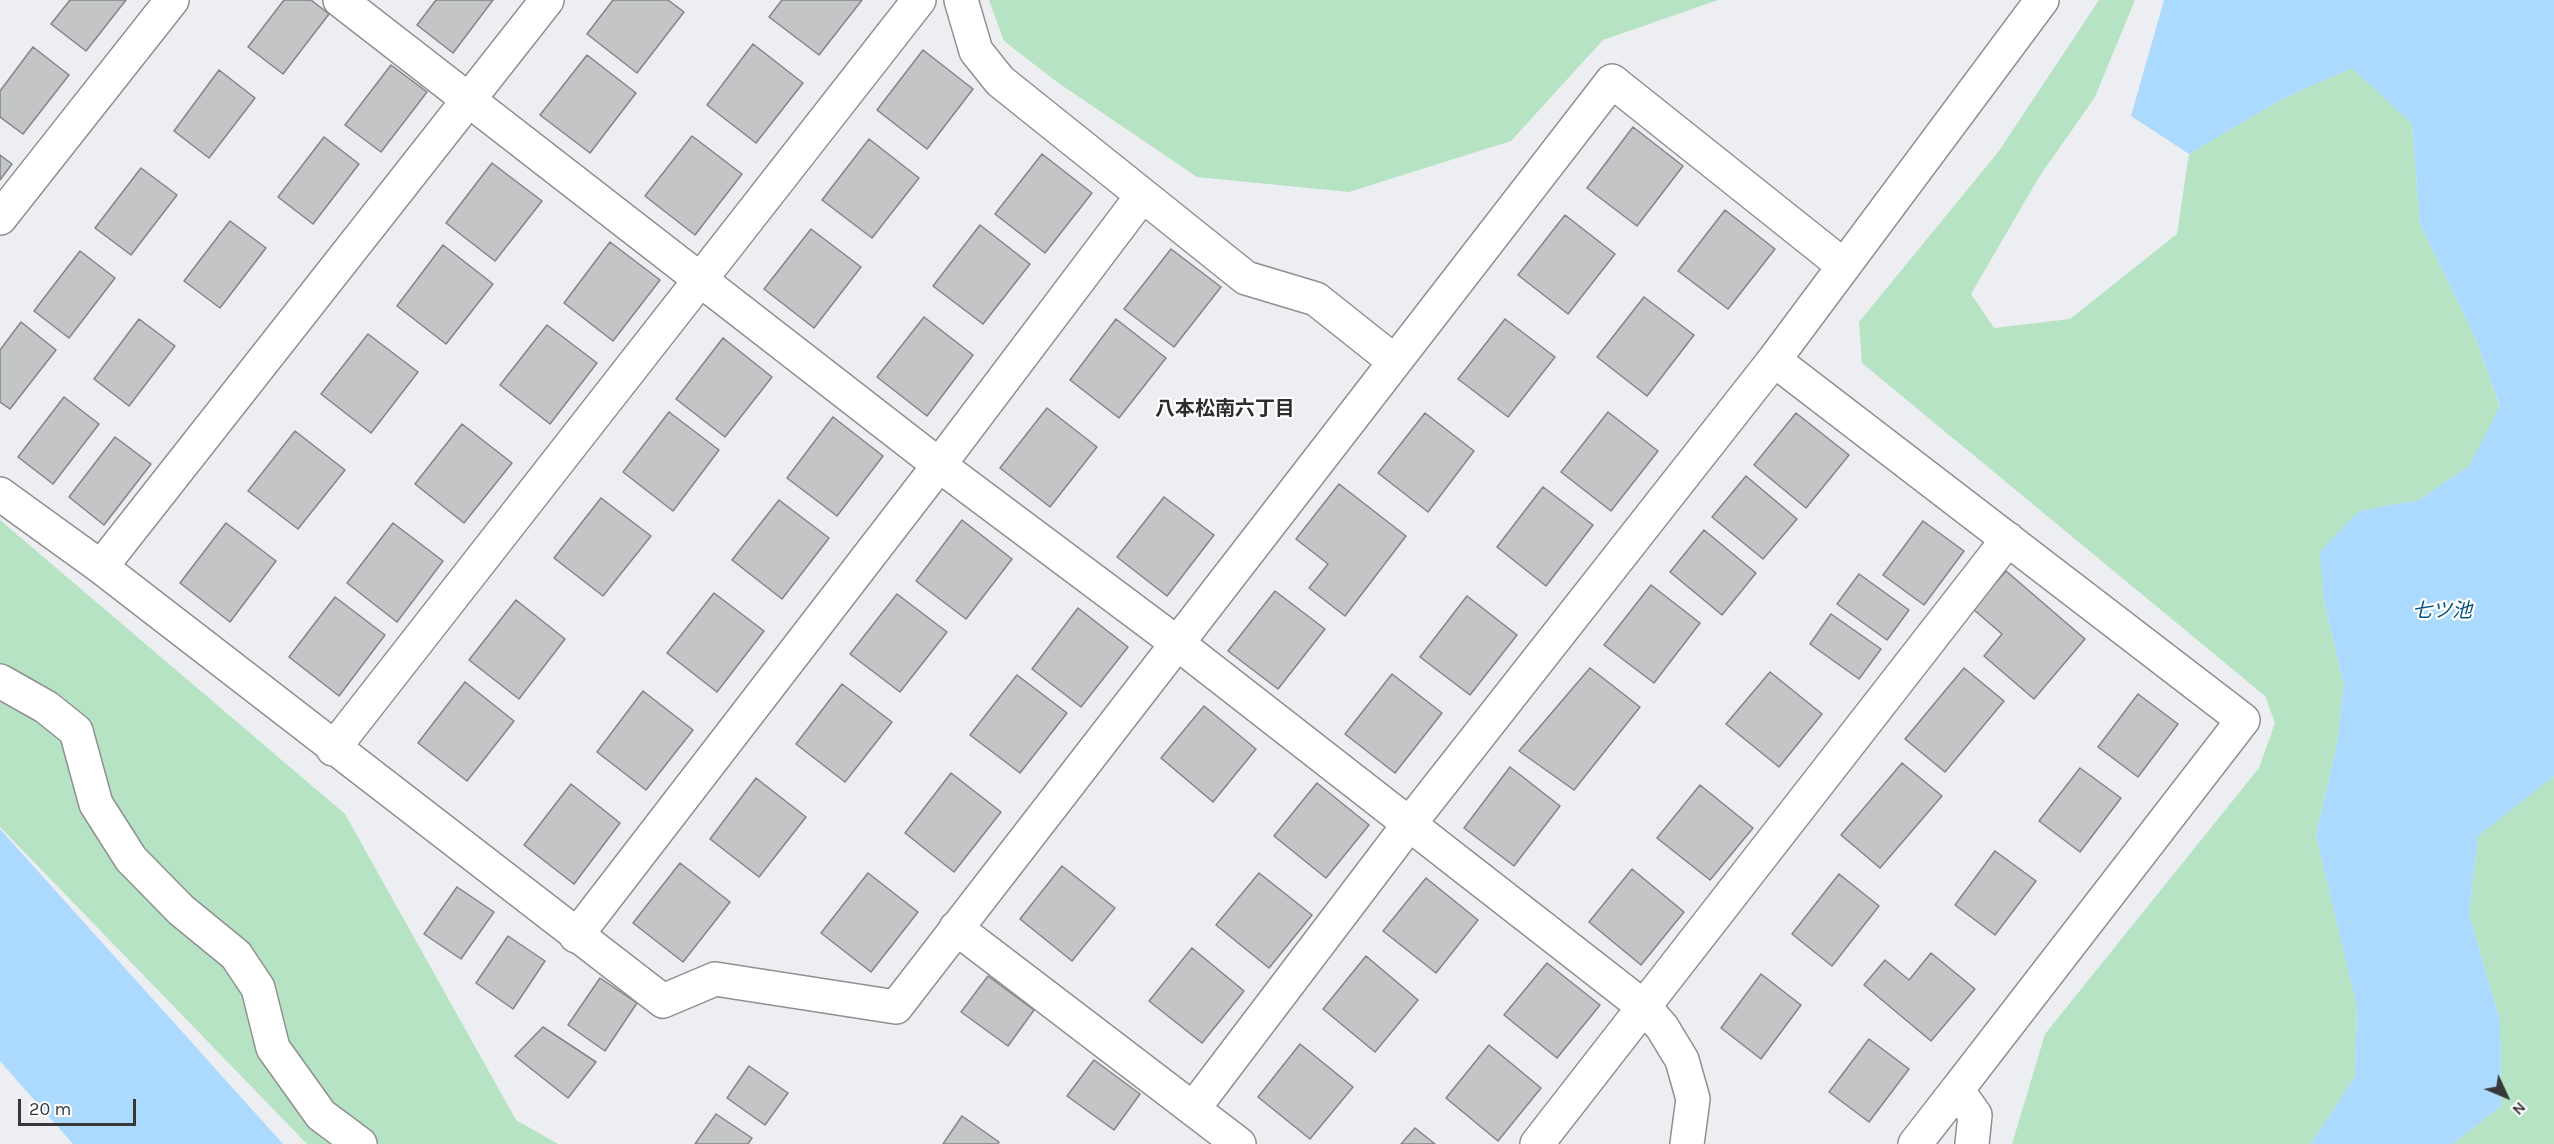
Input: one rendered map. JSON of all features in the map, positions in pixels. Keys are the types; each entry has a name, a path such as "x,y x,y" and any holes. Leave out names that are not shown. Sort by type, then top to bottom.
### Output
{"street":[{"path":"0,218 172,0"},
{"path":"340,0 939,465 1177,643 1644,1007 1662,1027 1682,1060 1693,1099 1687,1144"},
{"path":"101,567 547,0"},
{"path":"333,749 918,0"},
{"path":"961,0 976,51 1000,81 1246,278 1316,299 1394,361"},
{"path":"1193,1109 1410,823 1774,360 2042,0"},
{"path":"0,494 101,567 333,749 663,1001 715,979 896,1007 1612,81 1844,266"},
{"path":"576,936 939,465 1142,196"},
{"path":"1774,360 2243,720 1915,1144"},
{"path":"1537,1144 2008,539"},
{"path":"0,681 46,707 76,731 96,804 130,859 181,910 236,955 258,988 273,1048 321,1115 360,1144"},
{"path":"956,928 1239,1144"},
{"path":"1957,1089 1975,1114 1972,1144"}],"green space":[{"path":"989,0 1718,0 1603,40 1511,141 1349,192 1197,177 1057,82 1004,41"},
{"path":"2099,0 2135,0 2095,97 2039,177 1971,294 1994,328 2070,319 2177,234 2189,154 2282,99 2352,68 2412,124 2420,224 2475,337 2500,407 2469,466 2419,500 2359,511 2324,601 2344,685 2337,744 2316,835 2357,1006 2355,1076 2311,1144 2012,1144 2045,1034 2259,768 2275,723 2265,696 1862,363 1859,322 1999,151"},
{"path":"0,520 345,814 516,1120 558,1144 307,1144 0,827"},
{"path":"2554,776 2554,1144 2453,1144 2501,1106 2500,1021 2469,914 2478,835"}],"water":[{"name":"七ツ池","path":"2164,0 2554,0 2554,776 2478,836 2469,914 2500,1021 2501,1106 2453,1144 2311,1144 2355,1076 2357,1007 2316,835 2337,744 2344,685 2324,601 2320,552 2359,511 2419,500 2469,466 2500,406 2475,337 2420,224 2412,124 2352,68 2282,99 2189,154 2131,116"},
{"path":"0,829 283,1144 73,1144 0,1061"}],"building":[{"path":"70,0 126,0 86,51 51,24"},
{"path":"284,0 311,0 329,14 283,74 248,47"},
{"path":"436,0 493,0 453,53 417,25"},
{"path":"613,0 668,0 684,12 637,73 587,34"},
{"path":"782,0 862,0 819,55 769,17"},
{"path":"753,44 803,83 756,143 707,105"},
{"path":"33,47 69,75 23,134 0,117 0,91"},
{"path":"923,50 973,89 927,149 877,110"},
{"path":"587,55 636,93 590,153 540,115"},
{"path":"391,65 427,92 381,152 345,125"},
{"path":"219,70 255,98 209,158 174,131"},
{"path":"1633,127 1683,166 1637,226 1587,188"},
{"path":"692,136 742,174 695,235 645,196"},
{"path":"324,137 359,164 313,224 278,197"},
{"path":"869,139 919,178 872,238 822,200"},
{"path":"1042,154 1092,193 1045,253 995,214"},
{"path":"0,155 12,164 0,180"},
{"path":"492,163 542,201 495,261 446,223"},
{"path":"141,168 177,195 131,255 95,228"},
{"path":"1725,210 1775,249 1728,309 1678,271"},
{"path":"1565,215 1615,254 1568,314 1518,275"},
{"path":"230,221 266,248 220,308 184,281"},
{"path":"980,225 1030,264 983,324 933,286"},
{"path":"811,229 861,267 814,328 764,289"},
{"path":"610,242 660,280 613,341 564,303"},
{"path":"443,245 493,284 446,344 397,306"},
{"path":"1171,249 1221,287 1174,347 1124,309"},
{"path":"80,251 115,278 69,338 34,311"},
{"path":"1644,297 1694,335 1647,396 1597,357"},
{"path":"924,317 973,355 927,416 877,377"},
{"path":"139,319 175,346 129,406 94,379"},
{"path":"1116,319 1166,358 1119,418 1070,380"},
{"path":"1505,319 1555,357 1508,417 1458,379"},
{"path":"21,322 56,350 10,409 0,402 0,350"},
{"path":"547,325 597,363 550,424 500,385"},
{"path":"368,334 418,372 371,433 321,394"},
{"path":"723,338 772,377 725,437 676,399"},
{"path":"64,397 99,424 53,484 18,457"},
{"path":"1047,408 1097,447 1050,507 1000,468"},
{"path":"669,412 719,450 673,511 623,472"},
{"path":"1608,412 1658,451 1611,511 1561,472"},
{"path":"1425,413 1474,451 1428,512 1378,473"},
{"path":"1796,413 1849,455 1806,508 1754,465"},
{"path":"833,417 883,456 837,516 787,478"},
{"path":"462,424 512,463 464,523 415,484"},
{"path":"295,431 345,470 298,529 248,491"},
{"path":"115,437 151,464 104,525 69,497"},
{"path":"1746,476 1797,519 1763,559 1712,517"},
{"path":"1339,484 1406,536 1345,616 1309,588 1328,564 1296,539"},
{"path":"1543,487 1593,525 1546,586 1497,547"},
{"path":"1164,497 1214,535 1167,596 1117,557"},
{"path":"601,498 651,536 603,596 554,558"},
{"path":"779,500 829,538 782,599 732,560"},
{"path":"962,520 1012,559 966,619 916,581"},
{"path":"1923,521 1964,551 1924,605 1883,575"},
{"path":"226,523 276,561 230,622 180,583"},
{"path":"393,523 443,561 397,622 347,583"},
{"path":"1704,530 1756,573 1722,615 1670,572"},
{"path":"2006,571 2085,639 2034,699 1984,656 2002,634 1973,609"},
{"path":"1859,574 1909,610 1887,640 1837,604"},
{"path":"1651,585 1700,623 1654,683 1604,645"},
{"path":"1275,591 1325,629 1278,689 1228,651"},
{"path":"714,593 764,631 717,692 667,653"},
{"path":"897,594 947,632 900,692 850,654"},
{"path":"1467,596 1517,635 1470,695 1420,657"},
{"path":"335,597 385,635 339,696 289,657"},
{"path":"516,600 565,639 519,699 469,660"},
{"path":"1078,608 1128,647 1081,707 1032,669"},
{"path":"1831,614 1881,649 1859,679 1810,644"},
{"path":"1590,668 1640,707 1574,790 1519,751"},
{"path":"1964,668 2004,701 1945,772 1905,739"},
{"path":"1770,672 1822,714 1779,767 1726,724"},
{"path":"1392,674 1442,713 1395,773 1345,734"},
{"path":"1017,675 1067,713 1020,773 970,735"},
{"path":"465,682 514,721 467,781 418,743"},
{"path":"842,684 892,722 845,782 796,744"},
{"path":"643,691 693,730 646,790 597,752"},
{"path":"2138,694 2178,724 2138,777 2098,747"},
{"path":"1204,706 1256,749 1213,802 1161,758"},
{"path":"1902,763 1942,796 1880,868 1841,835"},
{"path":"1510,767 1560,806 1514,866 1464,828"},
{"path":"2080,768 2121,798 2080,852 2039,821"},
{"path":"951,773 1001,812 954,872 905,833"},
{"path":"756,778 806,817 759,877 710,839"},
{"path":"1317,783 1369,825 1326,878 1274,836"},
{"path":"571,784 620,823 574,884 524,845"},
{"path":"1700,785 1753,828 1710,880 1657,838"},
{"path":"1995,851 2036,881 1995,935 1955,905"},
{"path":"680,863 730,902 683,962 633,923"},
{"path":"1062,866 1115,908 1072,961 1020,919"},
{"path":"1632,869 1684,912 1641,965 1589,922"},
{"path":"868,873 918,912 871,972 821,933"},
{"path":"1259,873 1312,915 1269,968 1216,925"},
{"path":"1839,874 1879,906 1832,966 1792,934"},
{"path":"1426,878 1478,920 1436,973 1383,931"},
{"path":"457,887 494,912 461,959 424,934"},
{"path":"508,936 545,961 513,1009 476,983"},
{"path":"1192,948 1244,991 1202,1043 1149,1001"},
{"path":"1931,953 1975,989 1931,1041 1864,985 1885,960 1909,980"},
{"path":"1366,956 1418,1000 1375,1052 1323,1009"},
{"path":"1547,963 1600,1005 1557,1058 1504,1015"},
{"path":"1761,974 1801,1005 1761,1059 1721,1028"},
{"path":"988,976 1034,1010 1008,1046 961,1012"},
{"path":"600,978 637,1003 605,1051 568,1025"},
{"path":"543,1027 596,1062 568,1098 515,1056"},
{"path":"1869,1039 1909,1069 1869,1122 1829,1092"},
{"path":"1300,1044 1353,1087 1310,1139 1258,1097"},
{"path":"1489,1045 1541,1088 1498,1141 1446,1098"},
{"path":"1094,1060 1140,1094 1114,1130 1067,1096"},
{"path":"749,1066 788,1093 765,1125 727,1098"},
{"path":"716,1114 752,1138 748,1144 695,1144"},
{"path":"962,1116 999,1142 998,1144 943,1144"},
{"path":"1415,1128 1435,1144 1401,1144"}],"district":[{"name":"八本松南六丁目","path":"1225,409"}]}
